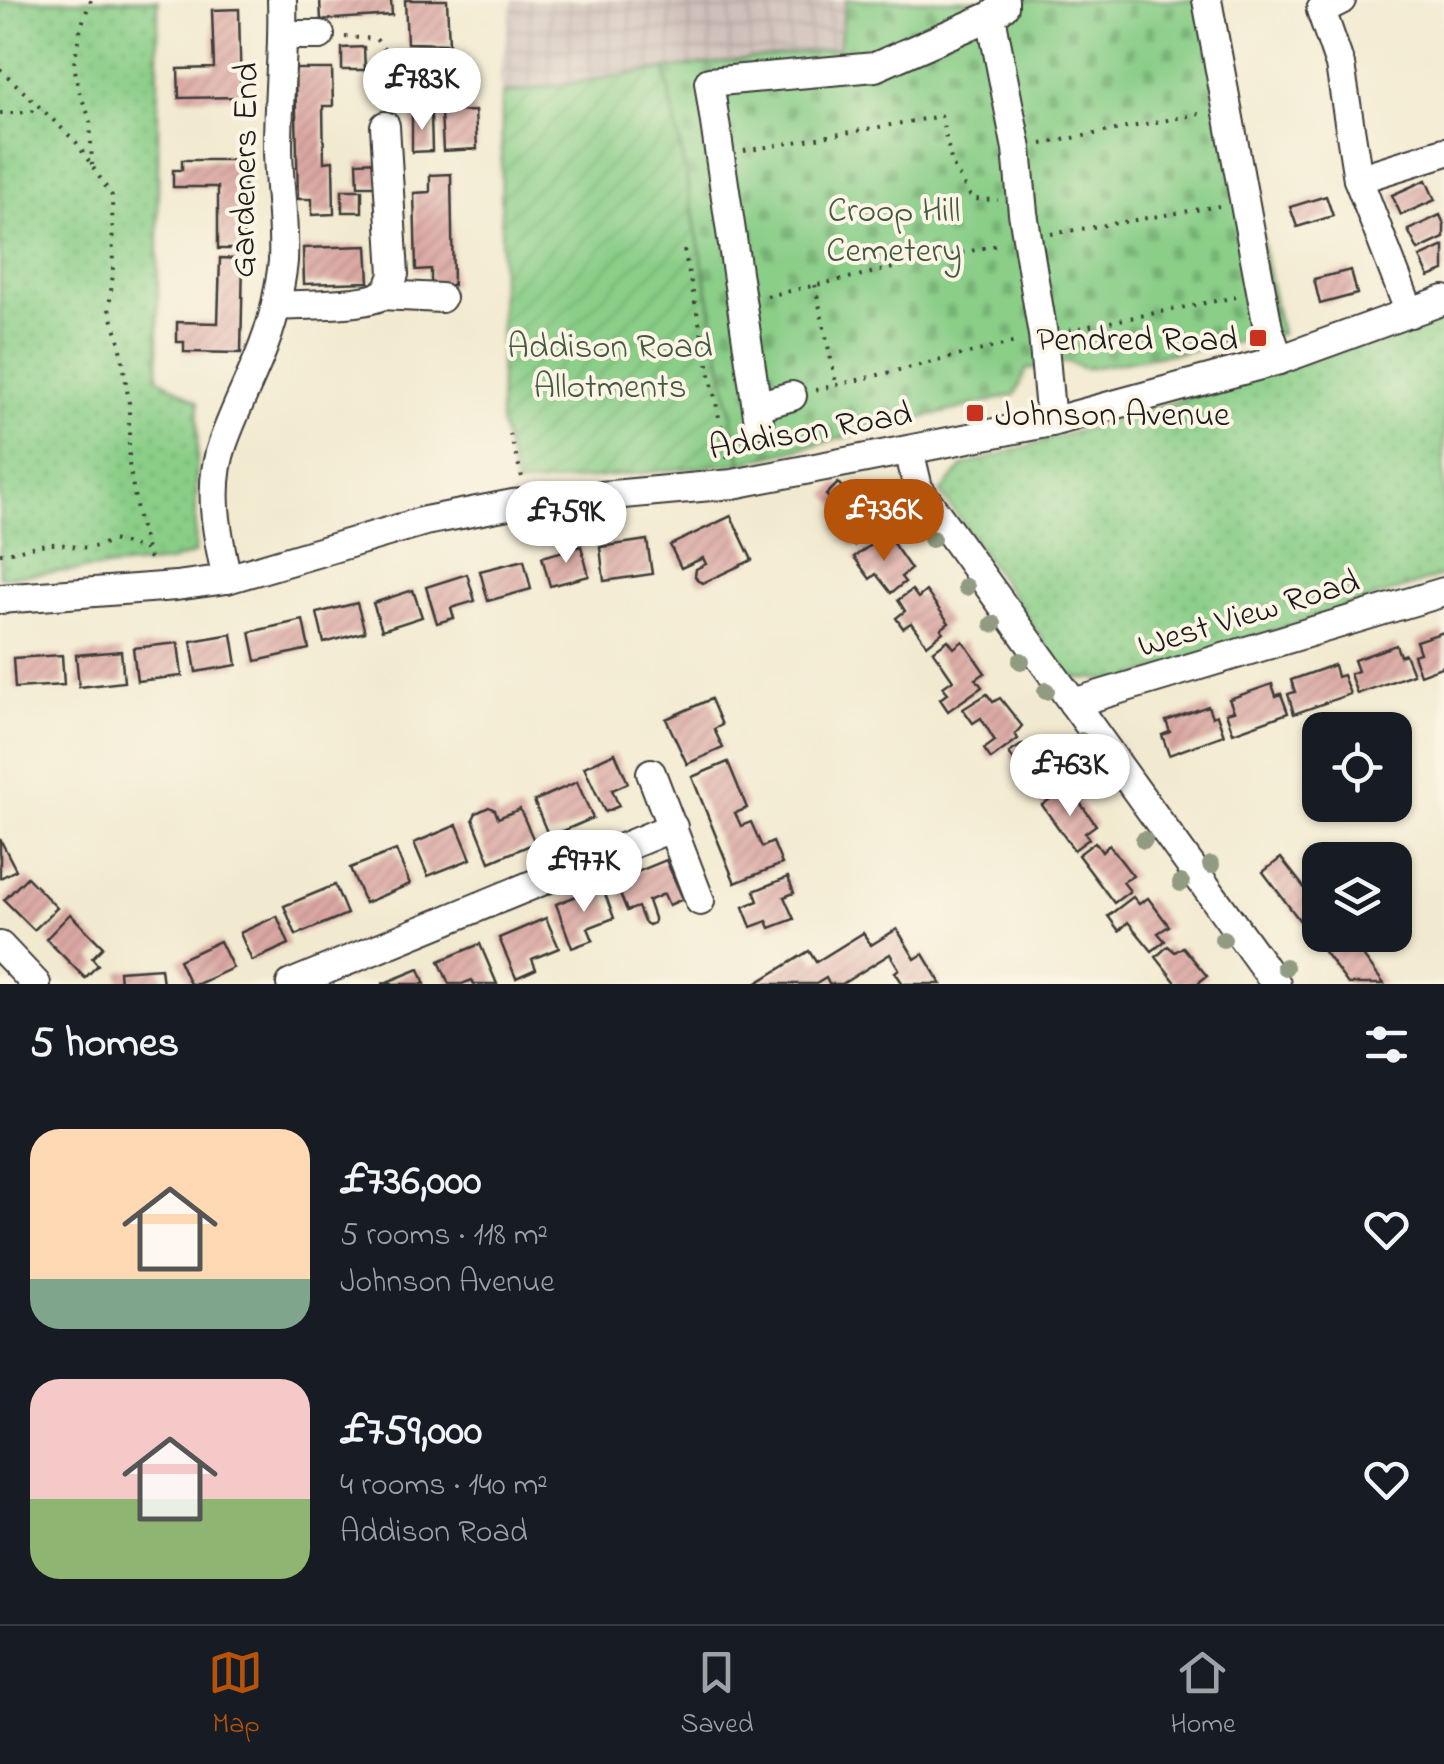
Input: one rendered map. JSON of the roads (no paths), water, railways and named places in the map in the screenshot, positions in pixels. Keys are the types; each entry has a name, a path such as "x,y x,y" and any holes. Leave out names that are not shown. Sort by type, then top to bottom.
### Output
{"street":[{"name":"Gardeners End","path":"226,579 214,503 221,446 265,346 283,262 278,186 282,0"},
{"path":"1207,0 1268,328 1279,360"},
{"path":"1341,0 1321,10 1340,66 1358,178 1410,314"},
{"path":"792,396 758,414 720,155 703,82 875,67 988,5 1018,149 1051,422"},
{"name":"Gardeners End","path":"283,35 320,35"},
{"path":"381,296 394,274 386,126"},
{"path":"1358,178 1444,152"},
{"name":"Gardeners End","path":"276,306 366,301 381,296 441,298"},
{"name":"Addison Road","path":"0,599 226,579 425,521 529,501 733,484 1051,422 1279,360 1444,300"},
{"path":"909,450 918,488 1276,984"},
{"name":"West View Road","path":"1073,704 1444,592"},
{"path":"651,774 700,901"},
{"path":"291,984 673,827"},
{"path":"0,946 36,984"}],"place":[{"name":"Pendred Road","path":"1258,338"},
{"name":"Johnson Avenue","path":"975,413"}],"park label":[{"name":"Croop Hill Cemetery","path":"894,229"},
{"name":"Addison Road Allotments","path":"610,365"}]}
